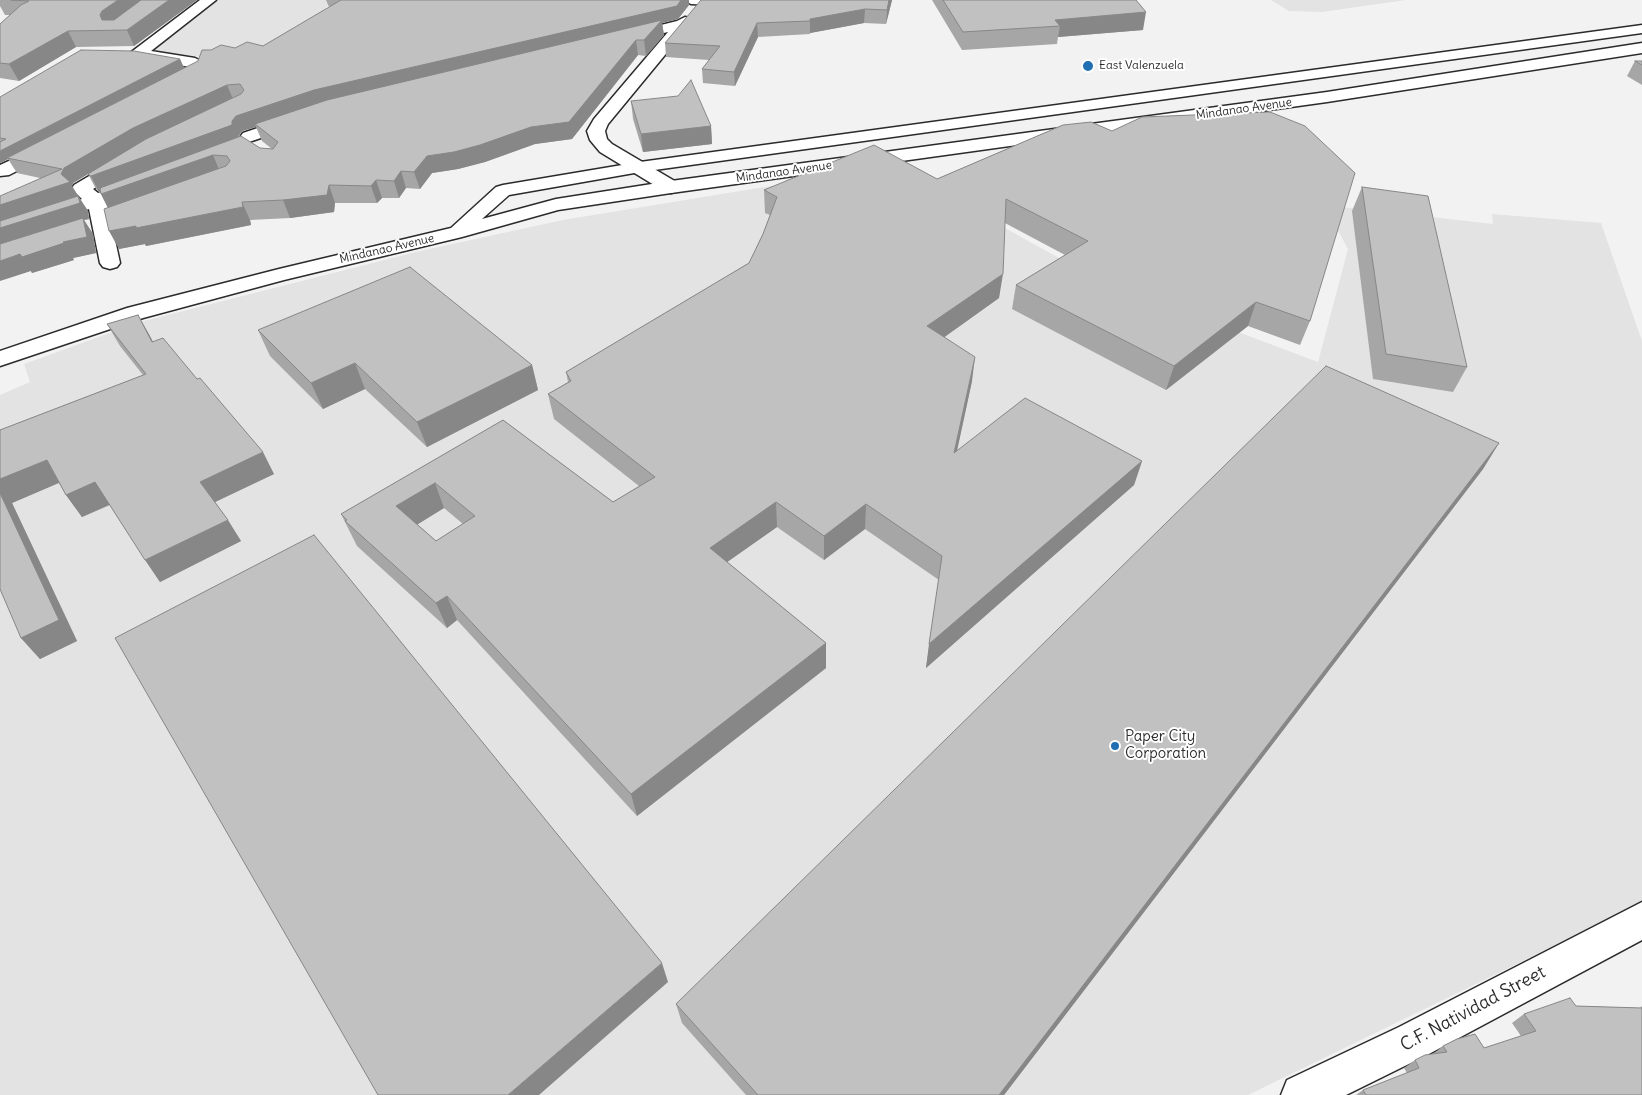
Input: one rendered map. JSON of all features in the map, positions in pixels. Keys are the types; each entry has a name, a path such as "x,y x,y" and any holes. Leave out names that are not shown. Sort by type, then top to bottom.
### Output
{"main road":[{"path":"138,53 209,0"},
{"path":"671,187 606,148 598,140 596,131 600,123 683,24 697,1 750,2"},
{"path":"609,42 683,24"},
{"name":"Mindanao Avenue","path":"455,233 503,191 640,167 1642,29"},
{"name":"Mindanao Avenue","path":"0,359 135,313 279,275 455,233 556,205 671,187 1327,98 1642,48"},
{"path":"119,52 190,61 198,65 197,71 156,92"},
{"path":"1405,62 1437,80"},
{"path":"246,142 308,116"},
{"path":"904,131 920,153"},
{"path":"3,171 64,140"},
{"path":"110,263 98,201 82,188 139,154"},
{"path":"34,221 98,201 151,181"},
{"name":"C.F. Natividad Street","path":"1302,1095 1414,1042 1638,930"}],"shaded area":[{"path":"214,0 334,0 267,64 150,51"},
{"path":"1271,0 1406,0 1322,12 1289,11"},
{"path":"893,166 1097,279 1318,362 1348,249 1324,205 1493,224 1492,214 1601,223 1642,341 1642,903 1248,1095 0,1095 0,395 30,382 24,364 140,322 420,251 563,220"}],"building":[{"path":"11,0 118,0 102,11 100,15 102,20 114,20 141,0 169,0 127,30 68,31 9,64 0,63 0,24 21,5 29,1"},
{"path":"341,0 681,0 677,6 314,90 236,116 232,121 232,125 91,176 88,174 146,139 241,94 244,90 240,84 227,85 133,128 64,168 61,174 70,182 0,205 0,196 62,169 7,158 198,61 202,50 211,50 221,45 235,48 247,42 263,46"},
{"path":"701,0 889,0 887,10 865,9 810,19 810,21 757,23 734,72 702,69 720,46 665,43"},
{"path":"943,0 1136,0 1146,12 1055,20 1060,26 963,32"},
{"path":"662,20 644,40 636,40 569,122 531,127 480,145 454,152 427,156 414,172 401,171 394,181 376,180 371,186 329,185 327,195 242,202 243,207 136,228 136,226 109,231 104,209 226,166 230,161 227,156 213,155 101,194 100,188 241,136 260,148 273,149 278,142 255,124 327,100"},
{"path":"81,50 134,51 180,59 0,151 0,142 6,139 0,138 0,97"},
{"path":"691,80 711,126 641,134 631,101 678,96"},
{"path":"1270,112 1305,126 1355,173 1310,321 1256,302 1174,366 1016,285 1088,241 1006,199 1003,274 927,326 975,357 954,453 1025,398 1142,461 929,644 942,556 866,504 824,536 776,502 710,548 826,643 631,794 447,596 436,603 345,521 347,520 341,514 503,420 613,502 655,477 548,394 571,381 566,372 749,263 763,234 777,197 764,190 874,145 937,179 1063,125 1091,122 1112,131 1142,117","holes":["435,483 475,516 436,541 396,506"]},
{"path":"1362,187 1428,196 1467,367 1386,354"},
{"path":"78,196 80,203 0,228 0,221"},
{"path":"83,218 87,237 63,242 22,257 20,254 0,261 0,244"},
{"path":"410,267 532,365 417,422 355,363 311,383 258,330"},
{"path":"138,315 152,342 163,338 263,452 200,482 228,520 145,560 95,482 66,495 47,460 0,479 0,430 146,374 107,324"},
{"name":"Paper City Corporation","path":"1326,366 1499,443 999,1095 758,1095 676,1004"},
{"path":"0,493 59,620 21,638 0,589"},
{"path":"314,535 662,963 508,1095 378,1095 115,638"},
{"path":"1570,998 1576,1006 1642,1008 1642,1095 1366,1095 1363,1090 1419,1068 1415,1060 1425,1055 1447,1052 1443,1046 1457,1039 1475,1034 1484,1048 1536,1031 1524,1014"}],"place":[{"name":"East Valenzuela","path":"1088,66"},
{"name":"Paper City Corporation","path":"1115,746"}]}
